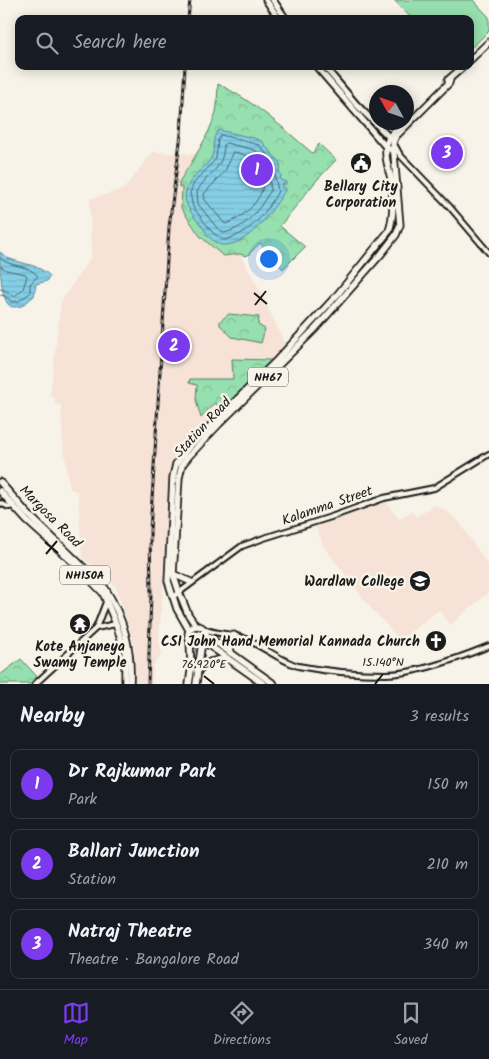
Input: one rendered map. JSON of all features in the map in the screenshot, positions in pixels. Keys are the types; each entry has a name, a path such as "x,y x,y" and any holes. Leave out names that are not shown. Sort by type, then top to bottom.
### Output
{"highway":[{"path":"474,56 489,42"},
{"name":"NH67","path":"414,111 445,81 460,70"},
{"name":"NH67","path":"391,140 449,83 450,79"},
{"name":"NH67","path":"386,147 398,130"},
{"name":"NH67","path":"391,140 393,152"},
{"name":"Station Road","path":"190,630 177,609 168,574 174,471 208,427 282,354 337,295 389,231 392,223 393,206 392,184 386,147"},
{"name":"Station Road","path":"196,626 188,614 174,574 178,478 181,461 315,329 364,275 396,235 400,225 393,152"},
{"name":"Margosa Road","path":"0,482 15,504 105,588 108,598"},
{"name":"NH150A","path":"0,491 15,504 27,521 108,598 124,651 125,684"},
{"path":"174,574 191,582"},
{"path":"108,598 128,643 131,665 130,684"},
{"path":"189,684 191,650 188,635 190,630 196,626 204,637 226,658 264,684"},
{"path":"231,653 230,647 234,634"},
{"path":"190,640 196,643 204,637"},
{"path":"204,637 231,653 274,684"},
{"path":"196,684 204,637"},
{"path":"197,671 210,662 226,658"}],"main road":[{"path":"266,0 276,15"},
{"path":"273,0 283,15"},
{"path":"319,70 386,147 393,152"},
{"path":"327,70 356,104 391,140"}],"street":[{"path":"391,140 400,155 449,206 489,253"},
{"path":"393,152 400,155"},
{"name":"Kalamma Street","path":"173,597 242,546 384,498 434,488 487,455"},
{"path":"0,503 9,507 15,504"},
{"path":"35,684 96,628 108,598"},
{"path":"96,628 116,624"},
{"path":"204,637 211,632 234,634 284,661 298,666 386,674 446,661 489,646"}],"shaded area":[{"path":"153,152 196,154 179,181 179,185 182,185 181,207 200,235 239,253 286,345 205,426 172,467 159,640 162,654 153,666 152,684 134,684 136,667 134,643 116,587 82,557 78,492 70,489 63,443 61,405 55,404 55,398 50,397 61,301 91,257 90,199 124,189"},
{"name":"Wardlaw College","path":"385,501 399,519 412,511 416,517 435,505 448,512 459,522 489,567 489,592 450,625 439,610 400,640 371,608 324,547 316,527"}],"green space":[{"path":"394,0 473,0 489,17 489,31 474,45 474,15 408,15"},
{"path":"218,84 256,106 311,152 313,153 319,144 336,160 316,181 280,226 305,247 283,269 260,243 247,256 239,254 223,256 200,236 181,208 182,187 179,187 179,182 200,148 213,122 217,109"},
{"path":"229,314 259,317 258,325 265,329 261,343 232,337 220,325 220,321"},
{"path":"232,359 272,360 226,409 214,403 201,418 196,400 197,385 189,383 190,379 233,379"},
{"path":"21,659 40,680 35,684 0,684 0,675"}],"water":[{"path":"219,130 251,137 263,142 279,161 281,167 279,171 281,175 280,180 286,182 286,184 282,184 282,188 286,189 260,225 242,240 222,245 206,235 206,231 189,209 185,195 191,180 211,158 215,136"},
{"path":"0,252 9,258 36,267 50,276 47,281 36,284 34,296 22,306 14,307 6,301 2,285"}],"railway":[{"path":"188,15 190,0"},
{"path":"148,684 151,594 150,531 169,227 181,134 185,70"}],"place":[{"name":"Natraj Theatre","path":"447,153"},
{"name":"Bellary City Corporation","path":"361,163"},
{"name":"Dr Rajkumar Park","path":"257,170"},
{"name":"Ballari Junction","path":"174,346"},
{"name":"Wardlaw College","path":"420,581"},
{"name":"Kote Anjaneya Swamy Temple","path":"80,624"},
{"name":"CSI John Hand Memorial Kannada Church","path":"436,641"}]}
